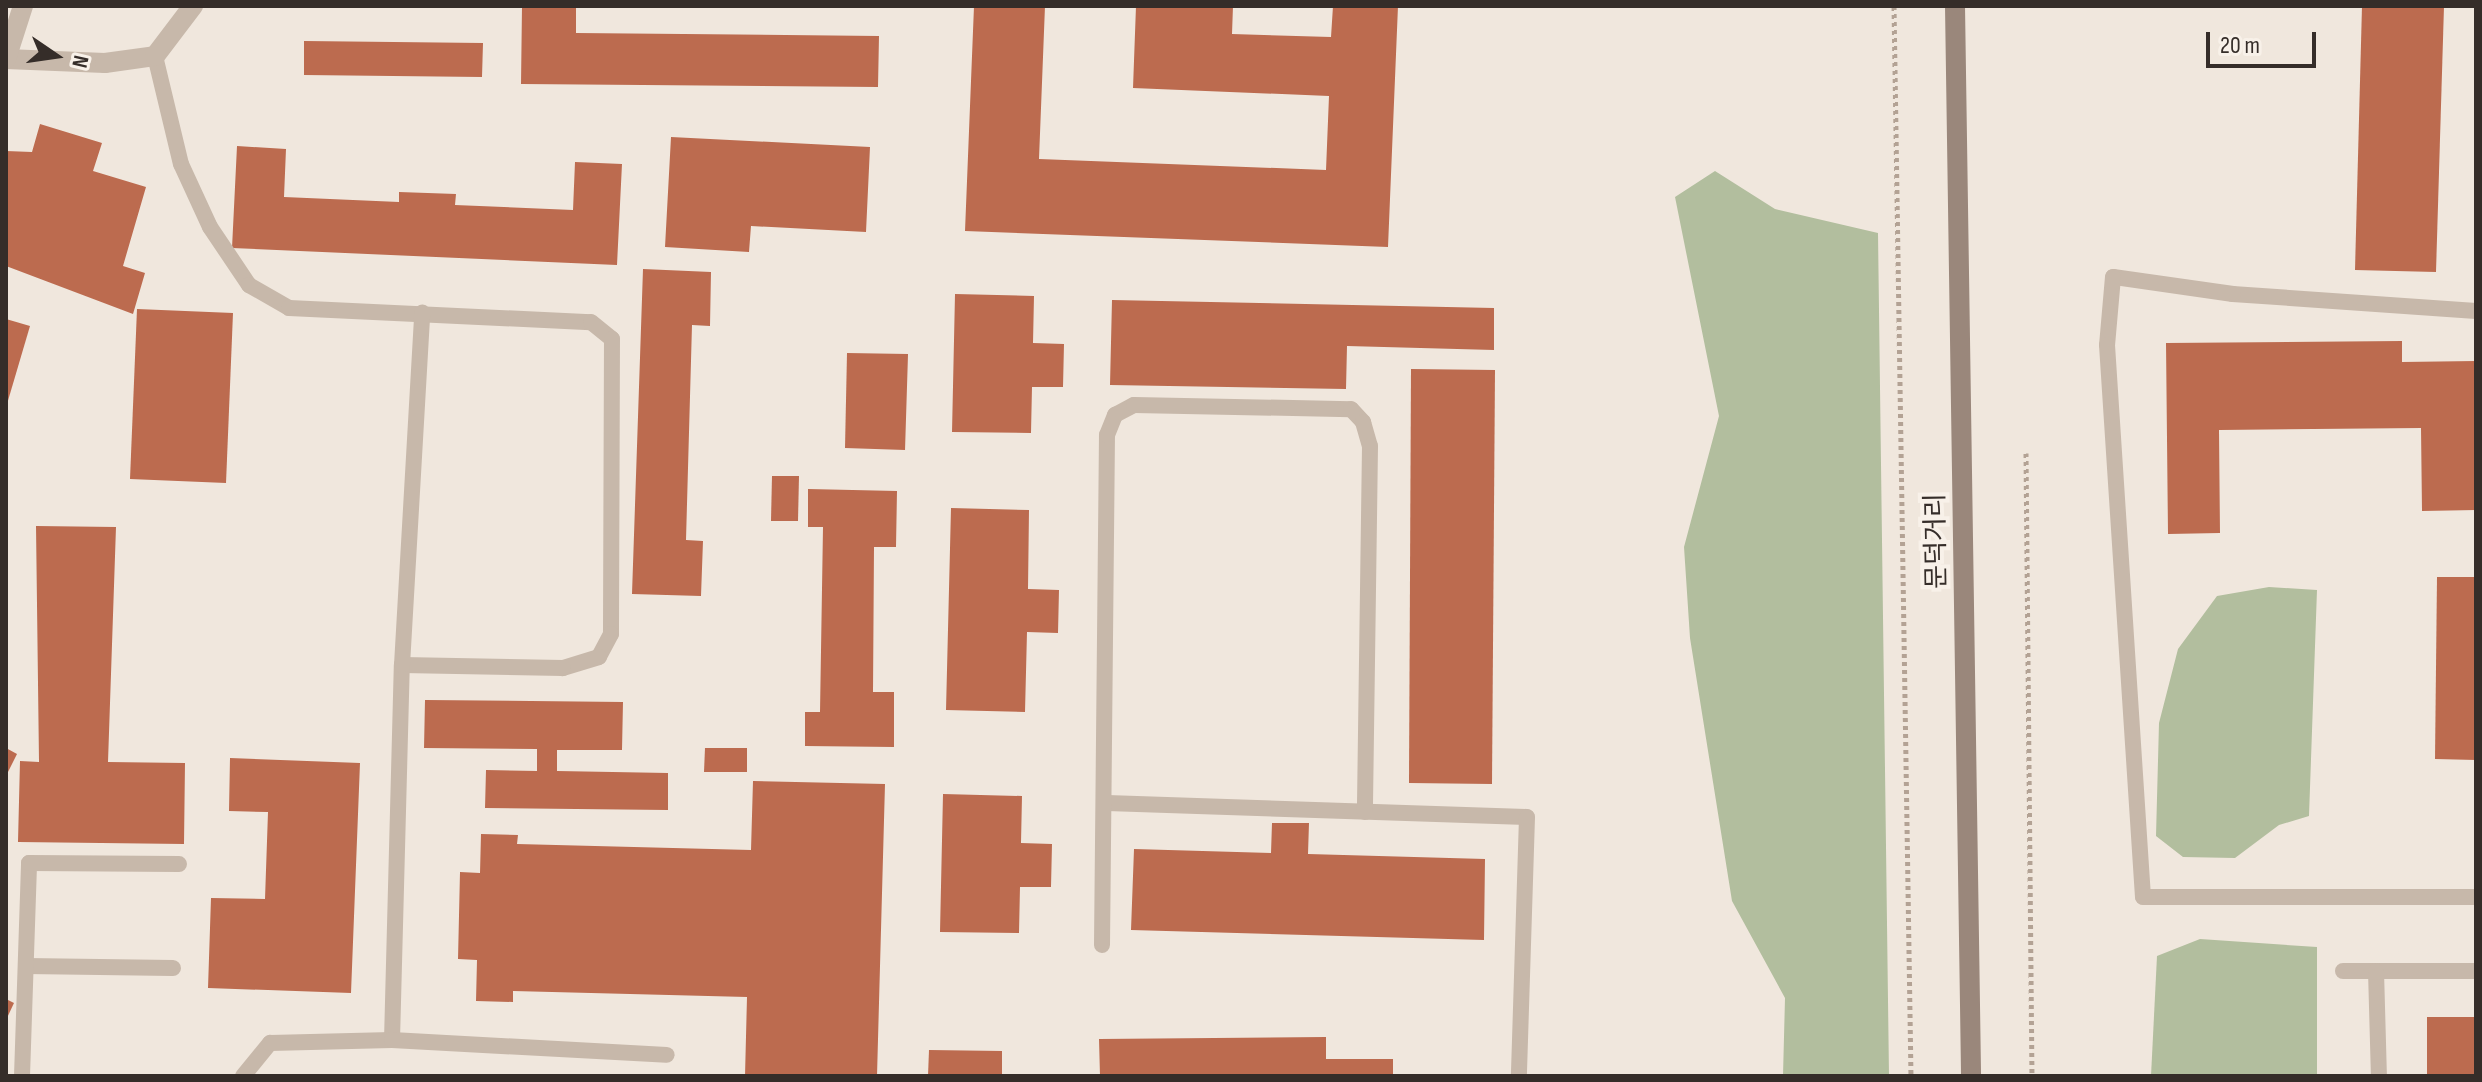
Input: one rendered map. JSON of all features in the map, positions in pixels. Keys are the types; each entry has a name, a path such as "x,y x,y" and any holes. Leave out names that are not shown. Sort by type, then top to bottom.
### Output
{"main road":[{"name":"문덕거리","path":"1955,6 1971,1076"}],"street":[{"path":"23,6 6,59 105,63 155,56 193,6"}],"lane":[{"path":"155,56 181,164 210,227 249,285 289,308 591,322 612,339 611,634 599,657 563,668 402,665"},
{"path":"2476,311 2233,294 2113,277 2107,345 2143,897 2476,897"},
{"path":"392,1040 402,665 422,313"},
{"path":"1102,945 1107,803 1107,435 1115,415 1134,405 1351,409 1370,446 1365,812"},
{"path":"1107,803 1527,817 1519,1076"},
{"path":"22,1076 29,863 179,864"},
{"path":"26,966 173,968"},
{"path":"2343,971 2476,971"},
{"path":"2376,971 2379,1076"},
{"path":"243,1076 270,1043 392,1040 667,1055"}],"path":[{"path":"1894,6 1911,1076"},
{"path":"2026,453 2032,1076"}],"green space":[{"path":"1715,171 1775,209 1878,233 1889,1076 1783,1076 1785,998 1732,901 1690,638 1684,547 1719,416 1675,197"},
{"path":"2269,587 2317,590 2309,816 2279,825 2235,858 2183,857 2156,836 2159,723 2178,649 2217,596"},
{"path":"2200,939 2317,947 2317,1076 2151,1076 2157,956"}],"building":[{"path":"522,6 576,6 576,33 879,36 878,87 521,84"},
{"path":"974,6 1045,6 1039,159 1326,170 1329,96 1133,88 1136,6 1233,6 1232,34 1331,37 1333,6 1398,6 1388,247 965,231"},
{"path":"2362,6 2444,6 2436,272 2355,270"},
{"path":"304,41 483,43 482,77 304,75"},
{"path":"40,124 102,143 93,171 146,187 123,266 145,273 133,314 6,266 6,151 32,152"},
{"path":"671,137 870,147 866,232 751,226 749,252 665,247"},
{"path":"237,146 286,149 284,197 399,202 399,192 456,194 455,205 573,210 575,162 622,164 617,265 232,248"},
{"path":"643,269 711,272 710,326 692,325 686,540 703,541 701,596 632,594"},
{"path":"955,294 1034,296 1033,343 1064,344 1063,387 1032,387 1031,433 952,432"},
{"path":"1112,300 1494,308 1494,350 1347,346 1346,389 1110,385"},
{"path":"137,309 233,313 226,483 130,479"},
{"path":"6,319 30,326 7,404 6,404"},
{"path":"2402,341 2402,362 2476,361 2476,510 2422,511 2421,428 2219,430 2220,533 2168,534 2166,343"},
{"path":"847,353 908,354 905,450 845,448"},
{"path":"1411,369 1495,370 1492,784 1409,783"},
{"path":"772,476 799,476 798,521 771,521"},
{"path":"808,489 897,491 896,547 874,547 873,692 894,692 894,747 805,746 805,712 820,712 823,527 808,527"},
{"path":"951,508 1029,510 1028,589 1059,590 1058,633 1027,632 1025,712 946,710"},
{"path":"36,526 116,527 108,762 185,763 184,844 18,842 20,761 39,762"},
{"path":"2437,577 2476,577 2476,760 2435,759"},
{"path":"425,700 623,702 622,750 557,750 557,771 668,773 668,810 485,808 486,770 537,771 537,749 424,748"},
{"path":"6,748 17,754 6,776"},
{"path":"705,748 747,748 747,772 704,772"},
{"path":"230,758 360,763 351,993 208,988 211,898 265,899 268,812 229,811"},
{"path":"753,781 885,784 877,1076 745,1076 747,997 513,991 513,1002 476,1001 477,960 458,959 460,872 480,873 481,834 518,835 517,844 751,850"},
{"path":"943,794 1022,796 1021,843 1052,844 1051,887 1020,887 1019,933 940,932"},
{"path":"1272,823 1309,823 1308,854 1485,859 1484,940 1131,930 1134,849 1271,853"},
{"path":"6,999 14,1003 6,1020"},
{"path":"2427,1017 2476,1017 2476,1076 2427,1076"},
{"path":"1326,1037 1326,1059 1393,1059 1393,1076 1100,1076 1099,1039"},
{"path":"929,1050 1002,1051 1002,1076 928,1076"}]}
